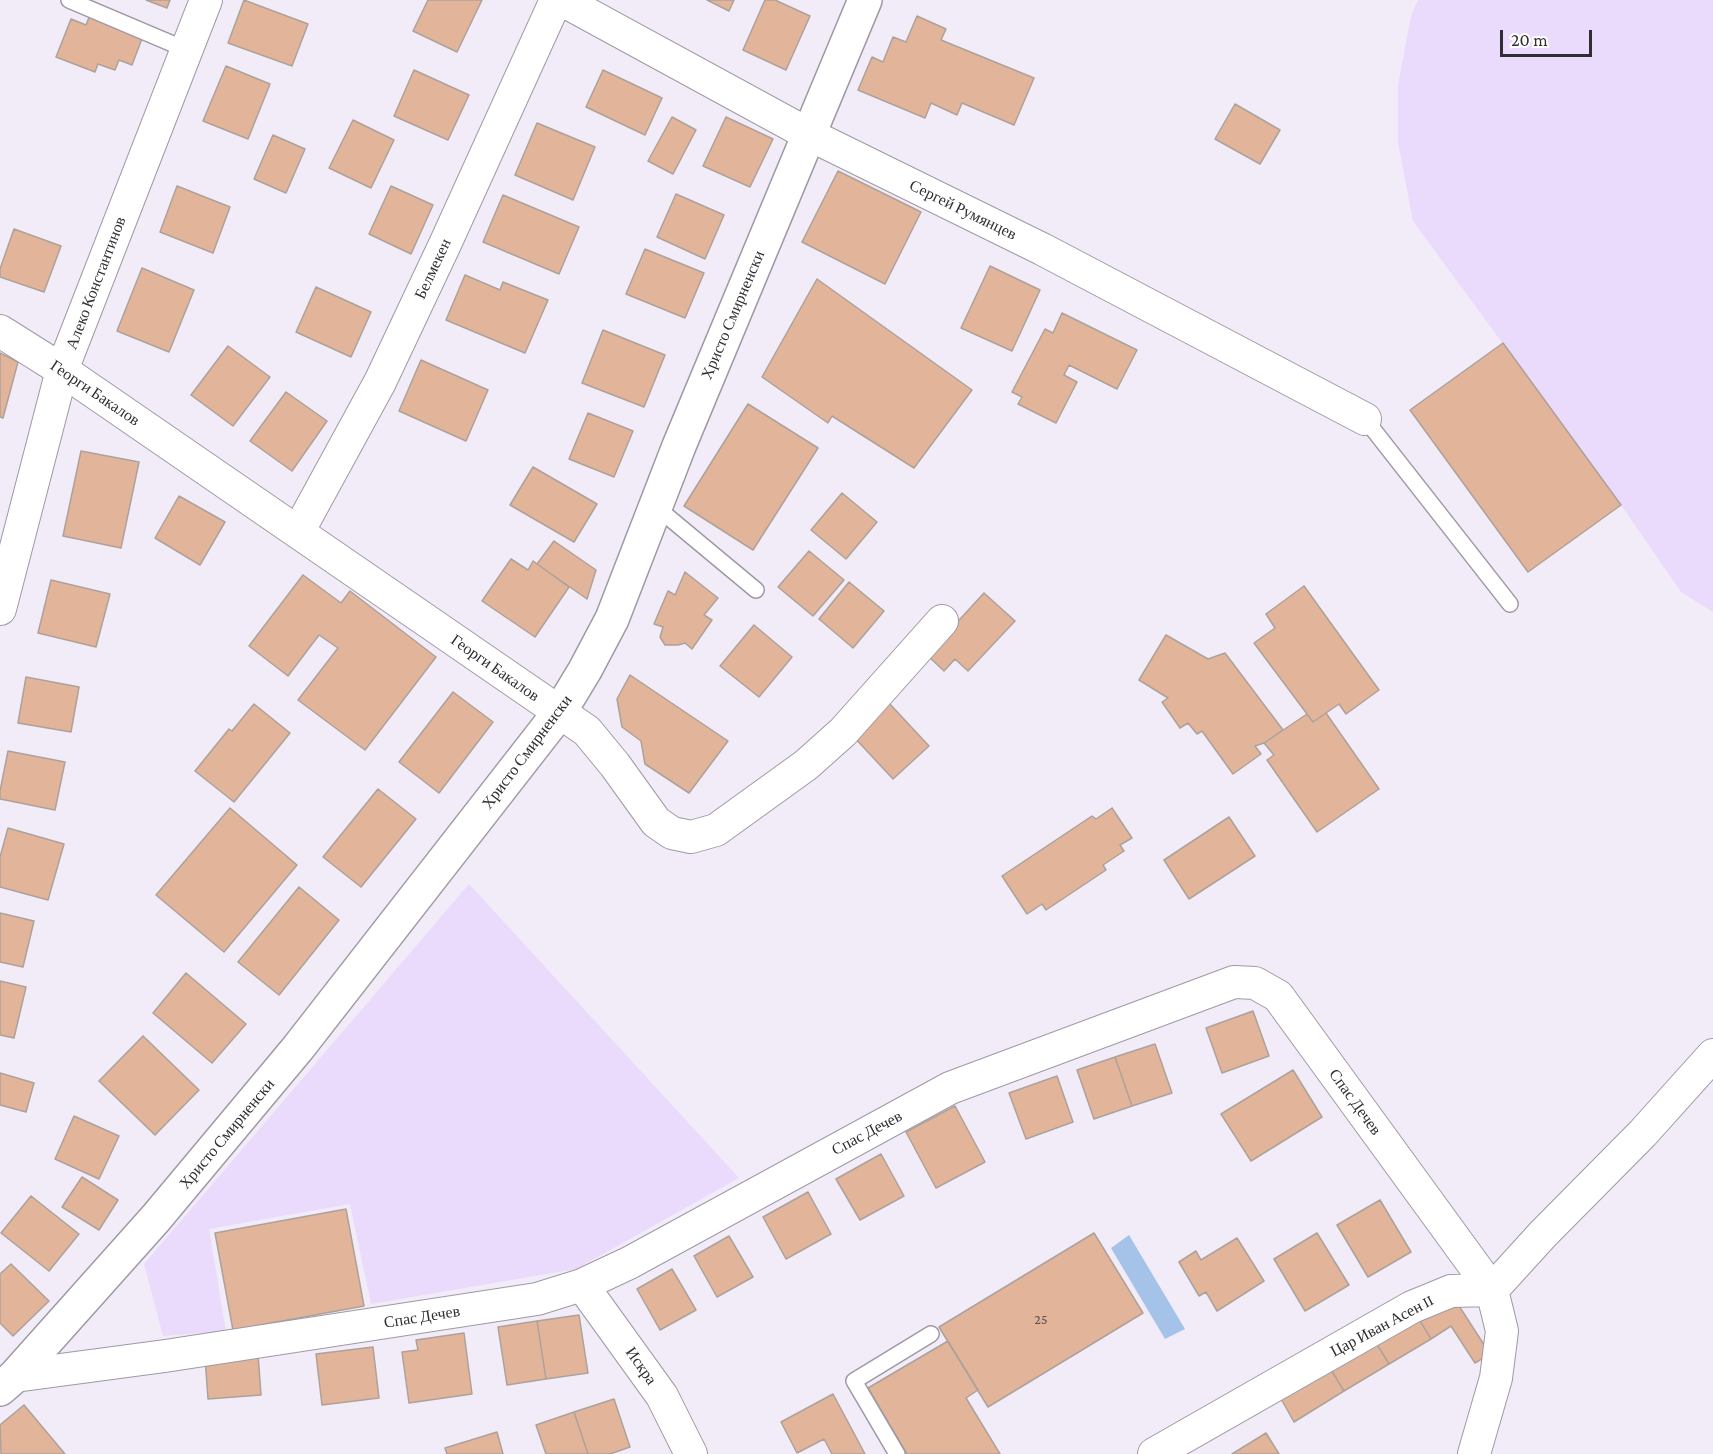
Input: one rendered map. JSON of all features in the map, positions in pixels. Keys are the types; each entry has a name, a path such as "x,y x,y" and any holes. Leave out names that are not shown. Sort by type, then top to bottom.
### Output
{"street":[{"name":"Алеко Константинов","path":"0,609 62,370 206,0"},
{"name":"Белмекен","path":"298,532 380,382 556,0"},
{"name":"Сергей Румянцев","path":"562,0 808,134 1041,249 1365,419"},
{"name":"Христо Смирненски","path":"7,1382 156,1218 298,1048 559,712 612,619 678,446 865,0"},
{"name":"Георги Бакалов","path":"0,331 62,370 587,731 656,822 672,833 691,837 716,830 806,765 843,732 942,621"},
{"name":"Спас Дечев","path":"7,1382 537,1299 582,1285 629,1263 950,1088 1234,982 1255,983 1278,996 1492,1290 1503,1331 1496,1378 1474,1454"},
{"path":"1492,1290 1643,1133 1713,1055"},
{"name":"Искра","path":"582,1285 662,1396 691,1454"},
{"name":"Цар Иван Асен II","path":"1154,1454 1412,1307 1451,1291 1492,1290"}],"lane":[{"path":"69,0 187,50"},
{"path":"1365,419 1510,604"},
{"path":"655,506 756,590"},
{"path":"897,1454 854,1381 931,1334"}],"shaded area":[{"path":"1418,0 1713,0 1713,612 1681,592 1621,505 1413,221 1398,143 1398,85 1411,16"},
{"path":"469,884 739,1178 576,1269 371,1304 350,1204 209,1229 226,1331 163,1336 144,1264"}],"water":[{"path":"1129,1235 1185,1329 1165,1339 1111,1248"}],"building":[{"path":"146,0 170,0 167,8"},
{"path":"244,0 308,24 292,66 228,43"},
{"path":"428,0 482,0 457,52 413,31"},
{"path":"707,0 734,0 729,11"},
{"path":"765,0 775,0 810,16 786,70 743,50"},
{"path":"90,15 143,36 132,65 119,60 115,70 98,64 95,72 56,57 71,19 86,25"},
{"path":"917,16 946,29 941,40 1034,78 1014,125 962,103 957,115 931,103 925,118 858,90 872,57 883,62 893,37 906,42"},
{"path":"226,66 270,84 248,139 203,121"},
{"path":"414,70 469,95 448,140 394,116"},
{"path":"603,70 662,98 645,135 586,107"},
{"path":"1235,104 1280,130 1260,164 1215,139"},
{"path":"672,117 696,130 673,174 648,161"},
{"path":"726,117 773,139 750,187 703,166"},
{"path":"353,120 394,140 371,188 329,168"},
{"path":"537,123 595,147 573,200 515,175"},
{"path":"273,135 305,149 286,193 254,179"},
{"path":"838,171 921,212 885,284 802,242"},
{"path":"177,186 230,207 213,253 160,232"},
{"path":"391,186 433,205 411,254 369,234"},
{"path":"676,194 724,215 705,259 657,237"},
{"path":"503,195 579,227 559,274 483,242"},
{"path":"14,229 61,246 44,292 0,277 0,269"},
{"path":"645,249 704,273 685,318 626,294"},
{"path":"990,266 1040,290 1012,351 961,328"},
{"path":"142,268 194,290 169,352 117,331"},
{"path":"465,275 500,290 503,282 548,300 525,353 446,320"},
{"path":"817,279 972,390 914,468 832,416 828,423 762,377"},
{"path":"316,287 371,312 351,357 296,332"},
{"path":"1062,313 1137,350 1117,389 1069,365 1064,375 1077,382 1056,423 1018,404 1022,397 1012,392 1045,329 1053,333"},
{"path":"603,330 665,355 644,407 582,383"},
{"path":"1503,343 1621,505 1528,572 1410,410"},
{"path":"228,346 270,377 233,426 191,395"},
{"path":"0,353 18,362 3,418 0,417"},
{"path":"421,360 488,390 466,441 399,411"},
{"path":"286,392 327,421 292,471 250,441"},
{"path":"748,404 818,448 753,550 684,506"},
{"path":"588,413 633,431 614,477 569,459"},
{"path":"81,451 139,462 121,548 63,536"},
{"path":"533,467 597,504 574,542 510,505"},
{"path":"842,493 877,522 846,559 811,530"},
{"path":"179,496 225,522 200,565 155,538"},
{"path":"554,541 596,570 587,599 537,564"},
{"path":"809,551 844,580 813,616 778,587"},
{"path":"511,559 528,570 533,561 569,587 535,637 482,601"},
{"path":"685,572 718,598 704,615 712,620 692,649 685,643 665,645 660,637 663,627 654,624 668,591 675,595"},
{"path":"303,575 341,603 350,591 436,657 365,750 298,700 338,648 319,635 288,676 249,646"},
{"path":"51,580 110,594 96,647 38,633"},
{"path":"849,582 884,611 853,648 819,619"},
{"path":"1304,586 1379,690 1346,714 1339,704 1313,722 1254,643 1275,628 1266,614"},
{"path":"984,593 1015,621 968,671 955,659 944,671 927,655"},
{"path":"754,625 792,657 759,697 720,666"},
{"path":"1166,635 1208,659 1225,653 1283,730 1264,743 1255,746 1261,754 1233,774 1202,731 1197,734 1188,723 1180,728 1162,702 1168,698 1139,680"},
{"path":"630,675 728,741 689,793 645,764 641,741 622,727 617,699"},
{"path":"26,677 79,687 71,732 18,723"},
{"path":"453,692 493,722 439,793 399,762"},
{"path":"888,702 929,746 893,779 852,735"},
{"path":"254,704 290,733 234,802 195,771 229,729 232,731"},
{"path":"1326,713 1379,789 1317,832 1267,760 1274,755 1264,743 1307,714 1313,722"},
{"path":"8,751 65,762 55,810 0,799"},
{"path":"378,789 416,819 361,887 323,857"},
{"path":"230,808 297,865 224,952 156,895"},
{"path":"1112,808 1132,838 1120,845 1124,851 1103,865 1106,870 1046,910 1042,904 1027,914 1002,876 1092,816 1096,819"},
{"path":"1229,817 1255,856 1189,899 1164,860"},
{"path":"8,828 64,844 48,900 0,887 0,857"},
{"path":"299,887 339,920 279,995 238,962"},
{"path":"0,913 34,921 23,967 0,962"},
{"path":"186,973 246,1024 212,1063 153,1013"},
{"path":"0,981 26,987 14,1038 0,1035"},
{"path":"1253,1011 1269,1056 1222,1073 1206,1028"},
{"path":"143,1036 199,1090 155,1135 99,1081"},
{"path":"1155,1044 1172,1093 1132,1106 1115,1057"},
{"path":"1115,1057 1132,1106 1094,1119 1077,1070"},
{"path":"1293,1070 1322,1117 1251,1161 1221,1114"},
{"path":"0,1073 34,1083 26,1112 0,1105"},
{"path":"1057,1076 1073,1122 1026,1139 1009,1093"},
{"path":"955,1106 985,1162 936,1188 906,1132"},
{"path":"74,1116 119,1136 99,1179 55,1159"},
{"path":"881,1154 904,1196 860,1220 836,1179"},
{"path":"82,1177 118,1200 99,1230 62,1207"},
{"path":"808,1192 831,1234 786,1259 763,1217"},
{"path":"31,1196 79,1234 49,1271 1,1233"},
{"path":"1380,1200 1411,1252 1368,1277 1337,1225"},
{"path":"346,1209 364,1306 233,1330 215,1233"},
{"path":"1094,1233 1143,1313 988,1407 939,1327"},
{"path":"1317,1233 1349,1285 1305,1311 1274,1259"},
{"path":"729,1236 753,1277 717,1297 694,1256"},
{"path":"1237,1238 1264,1281 1217,1311 1206,1292 1199,1296 1179,1262 1196,1251 1201,1260"},
{"path":"11,1264 49,1301 13,1336 0,1323 0,1274"},
{"path":"672,1269 696,1310 660,1330 637,1289"},
{"path":"1452,1295 1490,1354 1475,1363 1451,1326 1431,1339 1417,1316"},
{"path":"579,1315 588,1373 546,1379 537,1321"},
{"path":"1417,1316 1431,1339 1389,1364 1375,1341"},
{"path":"537,1321 546,1379 507,1385 498,1327"},
{"path":"464,1333 472,1394 409,1403 402,1352 418,1350 416,1340"},
{"path":"948,1341 978,1390 966,1398 1000,1454 907,1454 868,1388"},
{"path":"1375,1341 1389,1364 1344,1391 1330,1368"},
{"path":"373,1347 379,1398 322,1405 316,1354"},
{"path":"258,1354 261,1395 208,1399 205,1357"},
{"path":"1330,1368 1344,1391 1294,1422 1280,1397"},
{"path":"833,1394 865,1454 832,1454 824,1439 797,1453 781,1422"},
{"path":"614,1399 630,1447 610,1454 588,1454 574,1412"},
{"path":"24,1405 65,1454 1,1454 0,1425"},
{"path":"574,1412 588,1454 546,1454 536,1425"},
{"path":"497,1432 503,1454 447,1454 445,1448"},
{"path":"1266,1433 1279,1454 1232,1454"}]}
